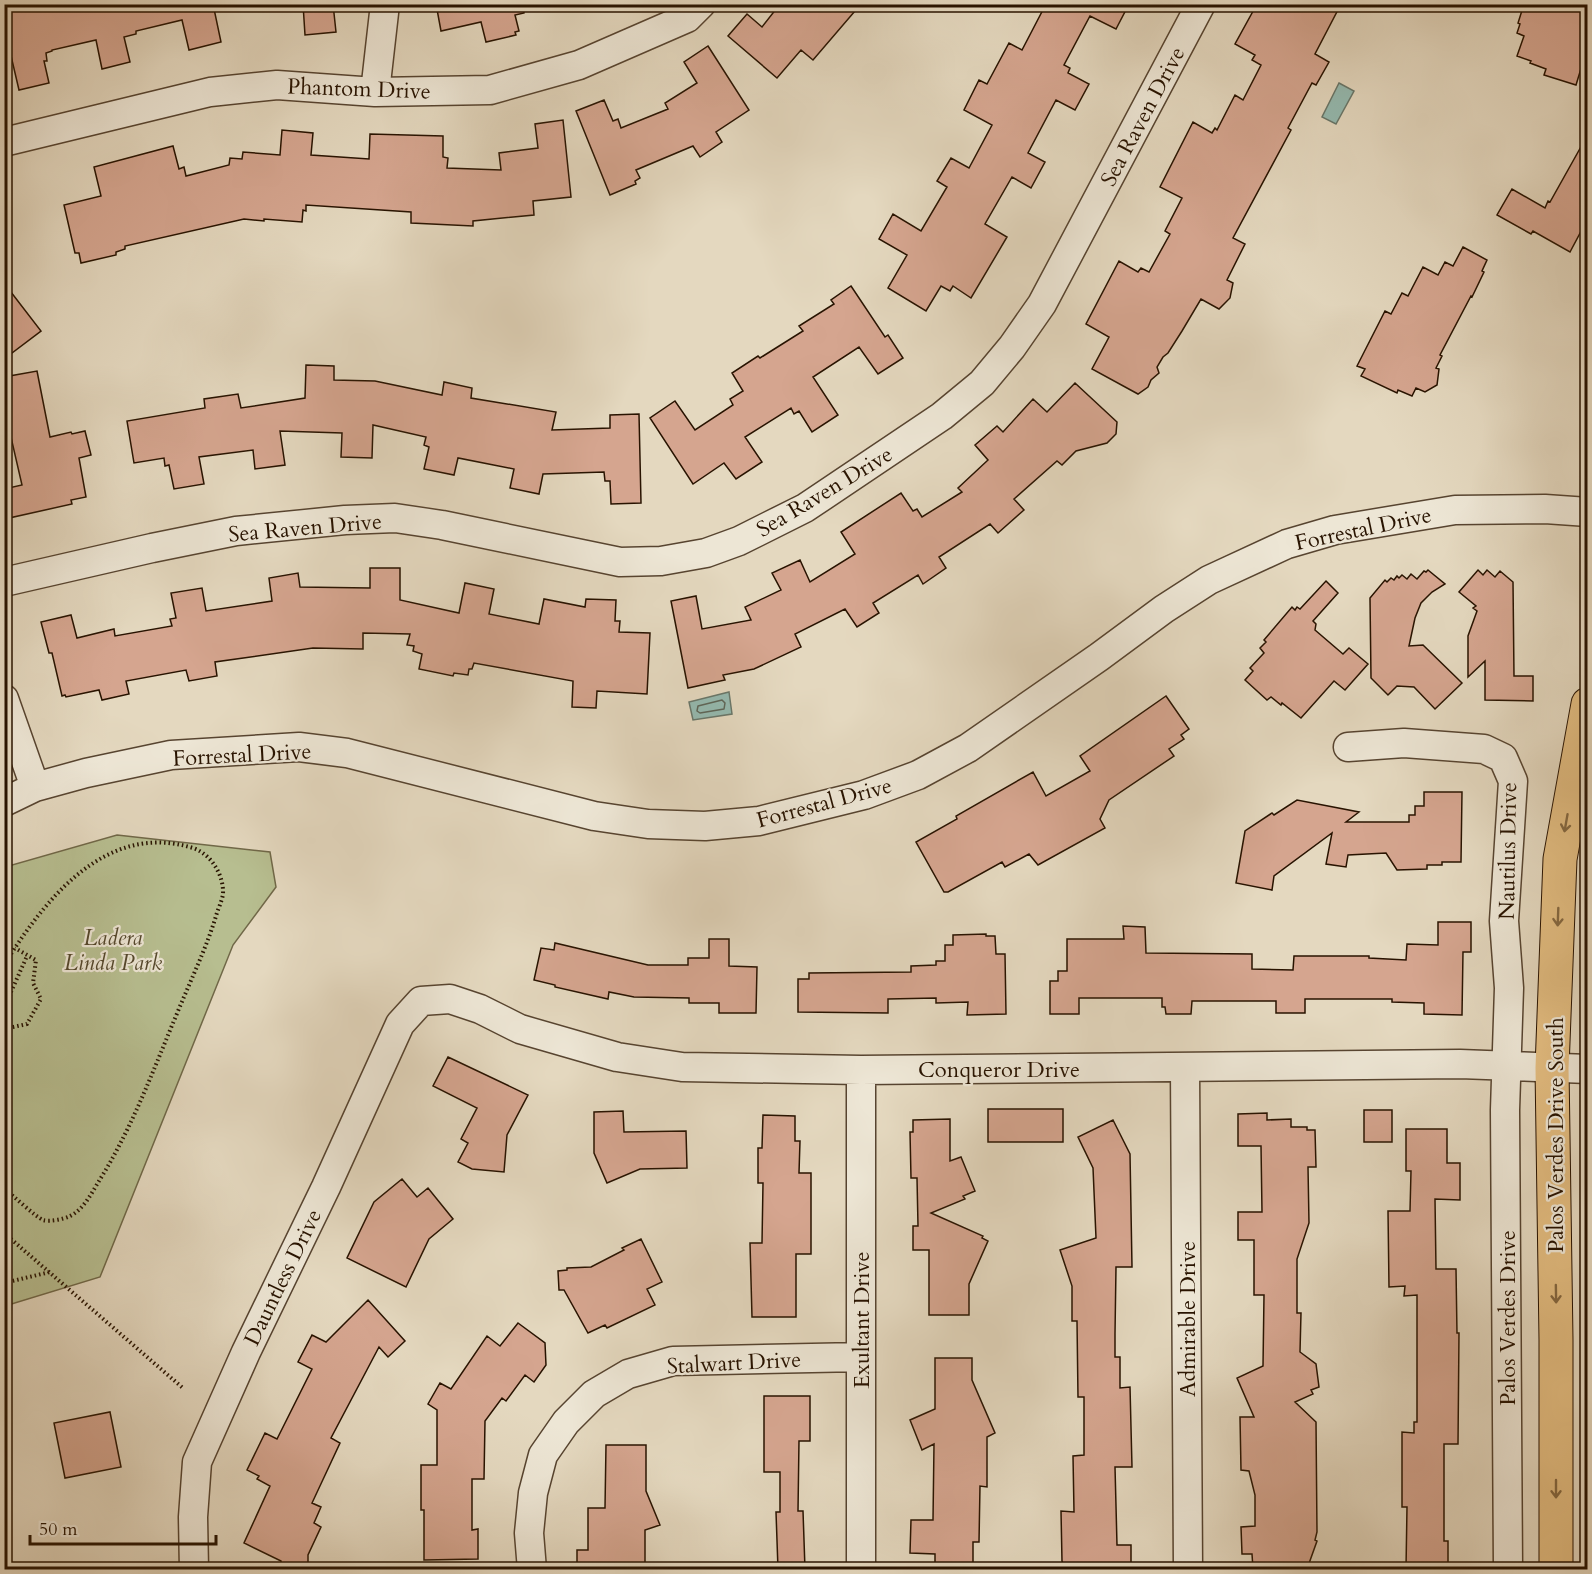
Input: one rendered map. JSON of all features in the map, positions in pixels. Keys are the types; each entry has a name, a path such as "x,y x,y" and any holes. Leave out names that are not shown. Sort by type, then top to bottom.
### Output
{"main road":[{"name":"Palos Verdes Drive South","path":"1556,1569 1556,1340 1552,1068 1560,858 1587,704"}],"street":[{"path":"375,92 385,4"},
{"name":"Phantom Drive","path":"4,142 210,92 277,85 375,92 490,90 579,65 687,18 701,4"},
{"name":"Sea Raven Drive","path":"4,582 236,531 345,520 395,518 442,525 620,562 661,561 706,553 739,541 805,507 942,416 982,383 1012,347 1042,304 1201,4"},
{"name":"Forrestal Drive","path":"4,802 35,787 171,756 299,747 347,753 594,816 648,824 705,826 759,821 864,795 918,775 969,748 1164,609 1200,586 1287,544 1335,530 1455,510 1587,509"},
{"path":"4,699 35,787"},
{"name":"Nautilus Drive","path":"1348,747 1404,743 1484,749 1503,758 1513,781 1504,921 1509,988 1505,1066"},
{"name":"Conqueror Drive","path":"421,1001 450,999 480,1009 520,1029 617,1057 682,1067 861,1070 1460,1064 1587,1069"},
{"name":"Dauntless Drive","path":"194,1569 193,1517 197,1462 400,1024 421,1001"},
{"name":"Palos Verdes Drive","path":"1505,1066 1508,1569"},
{"name":"Admirable Drive","path":"1185,1068 1188,1569"},
{"name":"Exultant Drive","path":"861,1070 861,1569"},
{"name":"Stalwart Drive","path":"532,1569 529,1533 532,1493 543,1455 566,1422 594,1394 628,1374 673,1361 861,1357"}],"path":[{"path":"4,965 45,907 63,887 89,864 111,852 145,843 180,844 203,852 220,874 223,895 210,936 153,1075 111,1161 84,1205 70,1216 57,1220 43,1220 4,1188"},
{"path":"4,1029 27,1024 41,999 33,983 36,960 15,948"},
{"path":"4,1012 6,1012 11,992 27,956"},
{"path":"4,1233 184,1389"},
{"path":"4,1284 50,1272"}],"green space":[{"name":"Ladera Linda Park","path":"117,835 270,852 276,887 233,945 100,1277 5,1306 5,867"}],"water":[{"path":"1339,83 1354,91 1336,124 1322,117"},
{"path":"729,692 732,714 693,720 689,702"}],"building":[{"path":"39,4 213,4 221,42 189,50 182,20 136,31 136,34 124,37 130,62 102,69 96,40 52,50 46,53 47,61 44,61 49,83 19,90 4,26 4,12"},
{"path":"303,4 333,4 336,32 305,35"},
{"path":"436,4 523,4 524,13 515,15 519,31 515,32 516,35 486,42 481,22 441,31"},
{"path":"780,4 861,4 813,60 801,50 777,78 728,36 747,14 762,27"},
{"path":"1046,4 1129,4 1116,29 1090,16 1064,65 1070,68 1068,73 1089,84 1075,110 1056,100 1028,153 1045,162 1031,188 1012,177 985,224 1007,237 971,298 953,286 950,291 941,286 926,311 888,288 907,255 879,239 893,214 921,231 947,187 937,181 951,158 969,168 992,125 964,110 979,80 987,84 1009,43 1022,50"},
{"path":"1257,4 1341,4 1315,54 1329,62 1316,85 1312,83 1288,128 1291,130 1233,238 1245,244 1227,280 1233,283 1230,298 1219,309 1201,299 1157,367 1159,373 1151,380 1148,387 1138,394 1092,369 1109,337 1086,324 1119,261 1138,272 1141,268 1149,272 1170,234 1165,231 1182,198 1160,187 1193,122 1212,133 1215,128 1217,130 1235,95 1243,100 1261,65 1252,60 1255,55 1235,44"},
{"path":"1524,4 1587,4 1587,49 1576,85 1544,75 1546,69 1517,56 1524,36 1517,33"},
{"path":"708,46 749,110 716,132 722,142 700,157 693,146 636,170 640,178 635,181 636,184 610,195 576,111 604,100 613,121 618,119 621,128 668,109 665,103 697,83 684,62"},
{"path":"563,120 571,197 533,201 534,215 473,221 473,226 411,223 411,212 306,205 302,222 244,219 125,246 125,249 116,252 116,255 81,263 79,253 75,253 64,205 101,196 94,167 173,146 179,169 184,167 186,176 229,165 230,158 242,159 243,152 280,155 282,130 313,133 311,155 369,159 370,134 443,136 443,157 448,158 447,168 501,170 499,153 538,148 535,124"},
{"path":"1587,136 1587,220 1570,252 1533,231 1531,234 1497,215 1512,189 1545,208"},
{"path":"1463,247 1487,260 1472,297 1440,355 1442,356 1436,368 1439,369 1437,385 1425,392 1416,388 1412,396 1398,390 1397,393 1361,376 1365,369 1357,366 1385,311 1391,314 1402,293 1408,296 1423,267 1438,275 1445,262 1453,266"},
{"path":"4,283 41,331 4,359"},
{"path":"851,286 885,337 888,335 903,358 878,374 859,347 813,377 838,415 812,432 799,411 794,414 791,408 745,437 762,462 736,479 724,463 693,484 650,418 675,401 695,430 733,405 730,399 743,391 732,373 803,331 799,326 834,304 831,300"},
{"path":"306,365 334,366 334,380 375,381 442,395 444,382 472,388 471,398 556,412 552,430 610,428 610,415 639,414 641,503 611,504 610,481 605,481 604,472 543,474 539,494 510,488 514,469 458,458 454,475 424,469 429,447 424,445 426,437 373,425 372,458 341,457 342,433 280,431 285,465 255,469 253,450 199,457 204,484 174,489 169,465 165,466 164,458 134,463 127,421 205,408 204,399 238,394 241,408 305,398"},
{"path":"37,371 50,437 85,431 91,455 79,458 86,497 71,500 72,504 9,518 4,489 22,485 4,407 4,377"},
{"path":"1075,383 1117,422 1116,434 1107,443 1076,451 1062,465 1057,461 1014,499 1024,510 998,533 990,524 939,557 946,568 923,584 918,575 873,603 879,613 857,627 845,609 795,634 801,647 754,669 723,675 725,680 688,688 671,601 696,596 702,629 751,620 745,607 781,590 772,573 800,560 810,582 855,554 841,532 901,493 913,511 917,509 922,517 962,492 958,488 988,460 975,445 997,426 1003,432 1033,399 1047,412"},
{"path":"370,568 400,568 400,600 459,613 465,583 494,589 489,614 539,624 544,599 585,607 586,599 616,600 615,621 620,621 619,632 650,633 647,694 597,691 596,708 572,707 573,681 474,663 468,675 454,673 453,676 419,669 422,654 413,651 414,646 407,645 410,634 363,633 363,649 313,648 215,662 217,676 189,681 186,670 126,681 129,694 102,700 99,690 62,696 52,653 49,653 41,622 71,615 77,638 114,629 115,636 172,626 170,619 176,618 171,593 202,588 206,611 272,601 269,578 298,573 300,587 370,588"},
{"path":"1428,570 1445,584 1421,603 1409,646 1423,645 1462,683 1435,709 1414,687 1397,686 1388,695 1371,678 1370,598 1385,580 1387,582 1391,578 1394,580 1397,576 1399,578 1402,575 1407,579 1411,574 1417,579"},
{"path":"1478,570 1483,575 1487,570 1495,577 1500,571 1513,582 1514,676 1533,676 1533,701 1485,700 1485,661 1468,677 1468,636 1477,611 1473,608 1476,606 1459,592"},
{"path":"1326,581 1338,593 1313,621 1316,624 1315,630 1343,654 1349,648 1368,664 1345,690 1334,681 1301,718 1271,697 1267,700 1245,680 1253,671 1250,668 1264,653 1260,648 1266,642 1264,640 1292,607 1295,610 1297,607 1300,609"},
{"path":"1166,696 1189,729 1181,735 1184,739 1169,749 1174,756 1109,800 1100,819 1105,828 1038,865 1029,854 1005,867 1002,862 948,892 944,892 916,842 1033,772 1046,796 1090,771 1080,756"},
{"path":"1424,792 1462,792 1461,862 1427,865 1427,869 1397,870 1386,853 1348,855 1346,867 1326,864 1332,833 1274,876 1272,890 1236,883 1245,831 1297,800 1359,812 1346,822 1409,822 1409,815 1415,815 1415,806 1424,806"},
{"path":"1438,922 1471,922 1471,952 1463,952 1462,1015 1424,1014 1424,1003 1392,1002 1392,999 1305,999 1305,1013 1276,1013 1276,1001 1192,1001 1191,1014 1166,1014 1165,1007 1162,1007 1162,998 1079,998 1079,1014 1050,1014 1050,981 1058,981 1058,971 1067,971 1067,939 1124,939 1123,926 1145,927 1146,953 1252,954 1252,969 1293,970 1294,956 1369,956 1369,958 1406,960 1407,944 1438,945"},
{"path":"986,934 986,936 995,936 996,954 1005,954 1006,1014 967,1015 968,1002 936,1003 936,998 888,999 888,1013 798,1012 798,979 809,979 809,973 911,972 911,966 936,965 936,961 945,961 945,945 953,945 953,935"},
{"path":"709,939 729,939 729,966 757,967 756,1013 719,1013 719,1003 689,1003 689,998 634,997 609,992 608,999 534,980 541,948 554,950 555,943 648,965 688,965 688,958 709,958"},
{"path":"448,1057 528,1095 507,1135 504,1172 472,1169 458,1162 468,1143 461,1139 477,1108 433,1086"},
{"path":"988,1109 1063,1109 1063,1142 988,1142"},
{"path":"1364,1110 1392,1110 1392,1142 1364,1142"},
{"path":"623,1111 624,1132 686,1131 687,1168 640,1169 607,1183 594,1153 594,1112"},
{"path":"1267,1113 1267,1120 1291,1119 1291,1127 1307,1127 1307,1130 1315,1130 1316,1167 1308,1167 1309,1223 1297,1259 1297,1313 1301,1313 1300,1352 1316,1364 1319,1387 1311,1390 1313,1394 1295,1402 1316,1422 1317,1532 1315,1540 1317,1541 1307,1569 1253,1569 1252,1554 1242,1554 1241,1527 1255,1526 1255,1495 1249,1471 1241,1470 1240,1417 1254,1417 1237,1378 1263,1366 1264,1295 1254,1295 1254,1240 1238,1240 1238,1212 1262,1212 1261,1146 1238,1146 1238,1114"},
{"path":"763,1115 795,1116 795,1141 800,1141 799,1173 811,1173 811,1254 796,1254 796,1317 752,1317 750,1243 762,1243 763,1183 758,1183 758,1148 762,1148"},
{"path":"950,1119 950,1161 961,1157 975,1191 963,1196 965,1199 931,1213 983,1236 982,1238 988,1241 969,1284 969,1315 929,1315 929,1250 913,1250 913,1226 918,1226 917,1178 911,1178 910,1132 913,1132 913,1120"},
{"path":"1113,1120 1130,1154 1132,1267 1116,1267 1115,1357 1120,1357 1120,1388 1130,1387 1132,1467 1115,1467 1117,1545 1131,1545 1131,1569 1065,1569 1062,1561 1061,1511 1074,1512 1073,1456 1084,1455 1084,1397 1078,1397 1077,1321 1072,1321 1072,1286 1060,1250 1096,1238 1093,1168 1078,1137"},
{"path":"1406,1129 1447,1129 1447,1163 1460,1163 1460,1200 1435,1199 1436,1269 1456,1269 1457,1333 1459,1333 1458,1444 1444,1444 1444,1541 1448,1541 1448,1569 1406,1569 1407,1507 1402,1507 1402,1432 1414,1433 1414,1422 1417,1422 1417,1295 1404,1296 1405,1286 1389,1287 1388,1211 1410,1211 1411,1171 1406,1171"},
{"path":"402,1179 417,1197 428,1188 453,1219 429,1239 406,1287 347,1258 374,1202"},
{"path":"641,1239 662,1282 647,1289 655,1305 607,1328 605,1325 588,1333 564,1290 559,1290 558,1271 567,1270 567,1268 591,1267"},
{"path":"368,1300 405,1341 388,1357 379,1347 331,1438 340,1443 312,1503 321,1507 314,1523 321,1527 308,1555 308,1569 281,1569 281,1561 244,1543 270,1486 257,1479 259,1476 247,1470 265,1433 277,1439 312,1369 298,1362 312,1335 326,1342"},
{"path":"518,1323 545,1343 546,1365 534,1382 525,1375 506,1401 502,1398 485,1421 484,1479 472,1479 472,1530 478,1529 478,1559 424,1560 421,1465 437,1465 437,1410 428,1404 440,1383 451,1389 487,1336 500,1346"},
{"path":"935,1358 972,1358 972,1380 995,1433 987,1437 987,1487 980,1486 979,1542 973,1542 973,1569 935,1569 935,1554 910,1553 911,1520 933,1520 934,1444 922,1450 910,1420 935,1409"},
{"path":"764,1396 810,1396 810,1441 799,1441 798,1511 803,1511 805,1569 778,1569 776,1512 780,1512 780,1472 764,1472"},
{"path":"110,1412 121,1467 65,1478 54,1423"},
{"path":"606,1445 646,1445 646,1491 660,1525 645,1530 645,1569 577,1569 577,1550 588,1550 588,1508 605,1508"}]}
